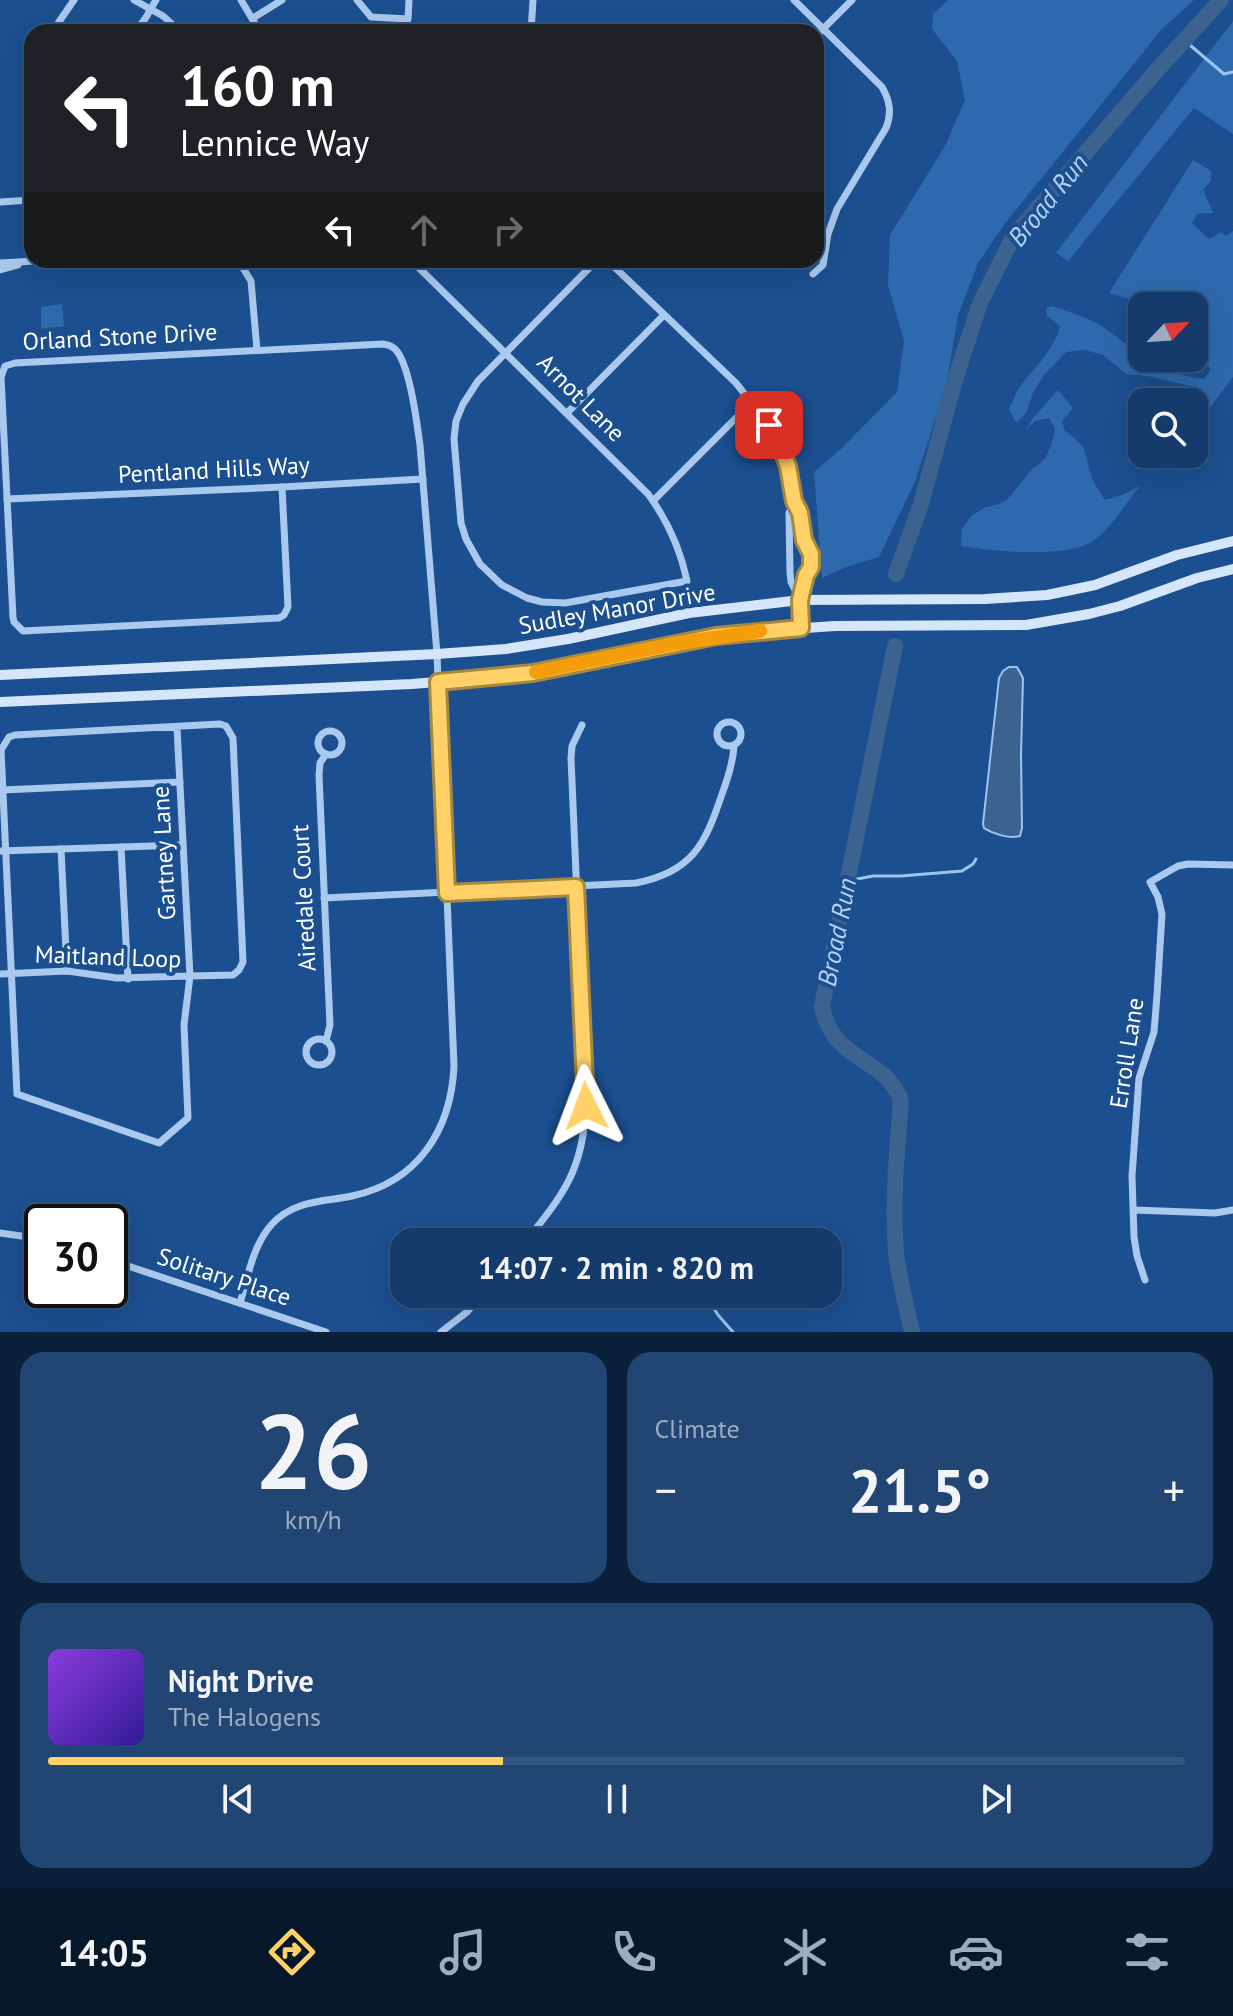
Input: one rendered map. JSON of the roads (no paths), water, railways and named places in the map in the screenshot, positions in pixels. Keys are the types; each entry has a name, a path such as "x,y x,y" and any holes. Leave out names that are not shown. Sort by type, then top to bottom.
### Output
{"main road":[{"name":"Sudley Manor Drive","path":"0,675 506,649 689,613 800,600 985,599 1047,595 1095,585 1177,555 1233,541"},
{"name":"Sudley Manor Drive","path":"0,702 438,682 533,673 716,636 801,628 1026,625 1058,621 1114,607 1233,569"}],"street":[{"path":"58,24 74,0"},
{"path":"134,0 172,24"},
{"path":"141,24 156,0"},
{"path":"241,0 256,24"},
{"path":"253,18 282,0"},
{"path":"357,0 371,17 408,19 409,0"},
{"path":"531,24 533,0"},
{"path":"794,0 818,24"},
{"path":"824,28 852,0"},
{"path":"824,30 882,87 888,97 890,113 886,128 837,209 824,259"},
{"path":"0,202 24,200"},
{"path":"0,263 23,263"},
{"path":"0,270 23,263"},
{"path":"243,268 251,281 257,350"},
{"name":"Arnot Lane","path":"419,268 506,353 567,413 653,501 673,534 687,581 582,601 555,603 515,593 490,576 480,564 461,523 454,454 456,421 471,391 506,353"},
{"path":"506,353 589,268"},
{"path":"615,268 752,402 784,453 804,540 806,575 800,600 801,628"},
{"path":"813,274 820,268"},
{"path":"567,413 664,315"},
{"name":"Orland Stone Drive","path":"240,1303 256,1249 263,1235 280,1216 306,1203 356,1195 388,1183 418,1161 432,1144 451,1100 454,1066 437,654 423,479 415,411 405,371 394,348 383,344 15,363 5,366 1,377 13,617 23,631 279,618 288,607 282,487"},
{"path":"653,501 752,402"},
{"name":"Pentland Hills Way","path":"7,499 423,479"},
{"path":"794,501 789,513 790,572 800,600"},
{"path":"804,540 811,554 811,567 806,575"},
{"path":"11,974 3,851 1,750 9,737 220,724 226,726 233,738 243,962 233,975 190,976"},
{"path":"536,1228 572,1176 585,1126 571,758 572,746 582,725"},
{"name":"Gartney Lane","path":"177,728 190,976"},
{"path":"324,898 636,883 666,875 686,862 711,826 732,764 734,746"},
{"name":"Airedale Court","path":"326,754 320,763 319,775 330,1025 326,1041"},
{"path":"3,790 180,782"},
{"path":"3,851 183,845"},
{"path":"121,847 128,979"},
{"path":"61,849 67,971"},
{"name":"Erroll Lane","path":"1145,1280 1134,1237 1132,1176 1139,1078 1154,1032 1162,914 1150,882 1178,866 1233,865"},
{"name":"Maitland Loop","path":"0,974 67,971 128,979 190,976 184,1025 188,1118 159,1143 17,1094 11,974"},
{"path":"1134,1210 1215,1213 1233,1210"},
{"path":"0,1233 24,1236"},
{"name":"Solitary Place","path":"128,1266 326,1332"},
{"path":"441,1332 470,1308"}],"waterway":[{"name":"Broad Run","path":"896,574 921,504 980,303 1013,237 1221,0"},
{"path":"1184,40 1224,74 1233,72"},
{"name":"Broad Run","path":"895,646 822,1006 828,1025 837,1039 884,1076 901,1101 895,1233 899,1272 912,1332"},
{"path":"848,883 873,876 962,871 976,859"},
{"path":"714,1308 733,1332"}]}
